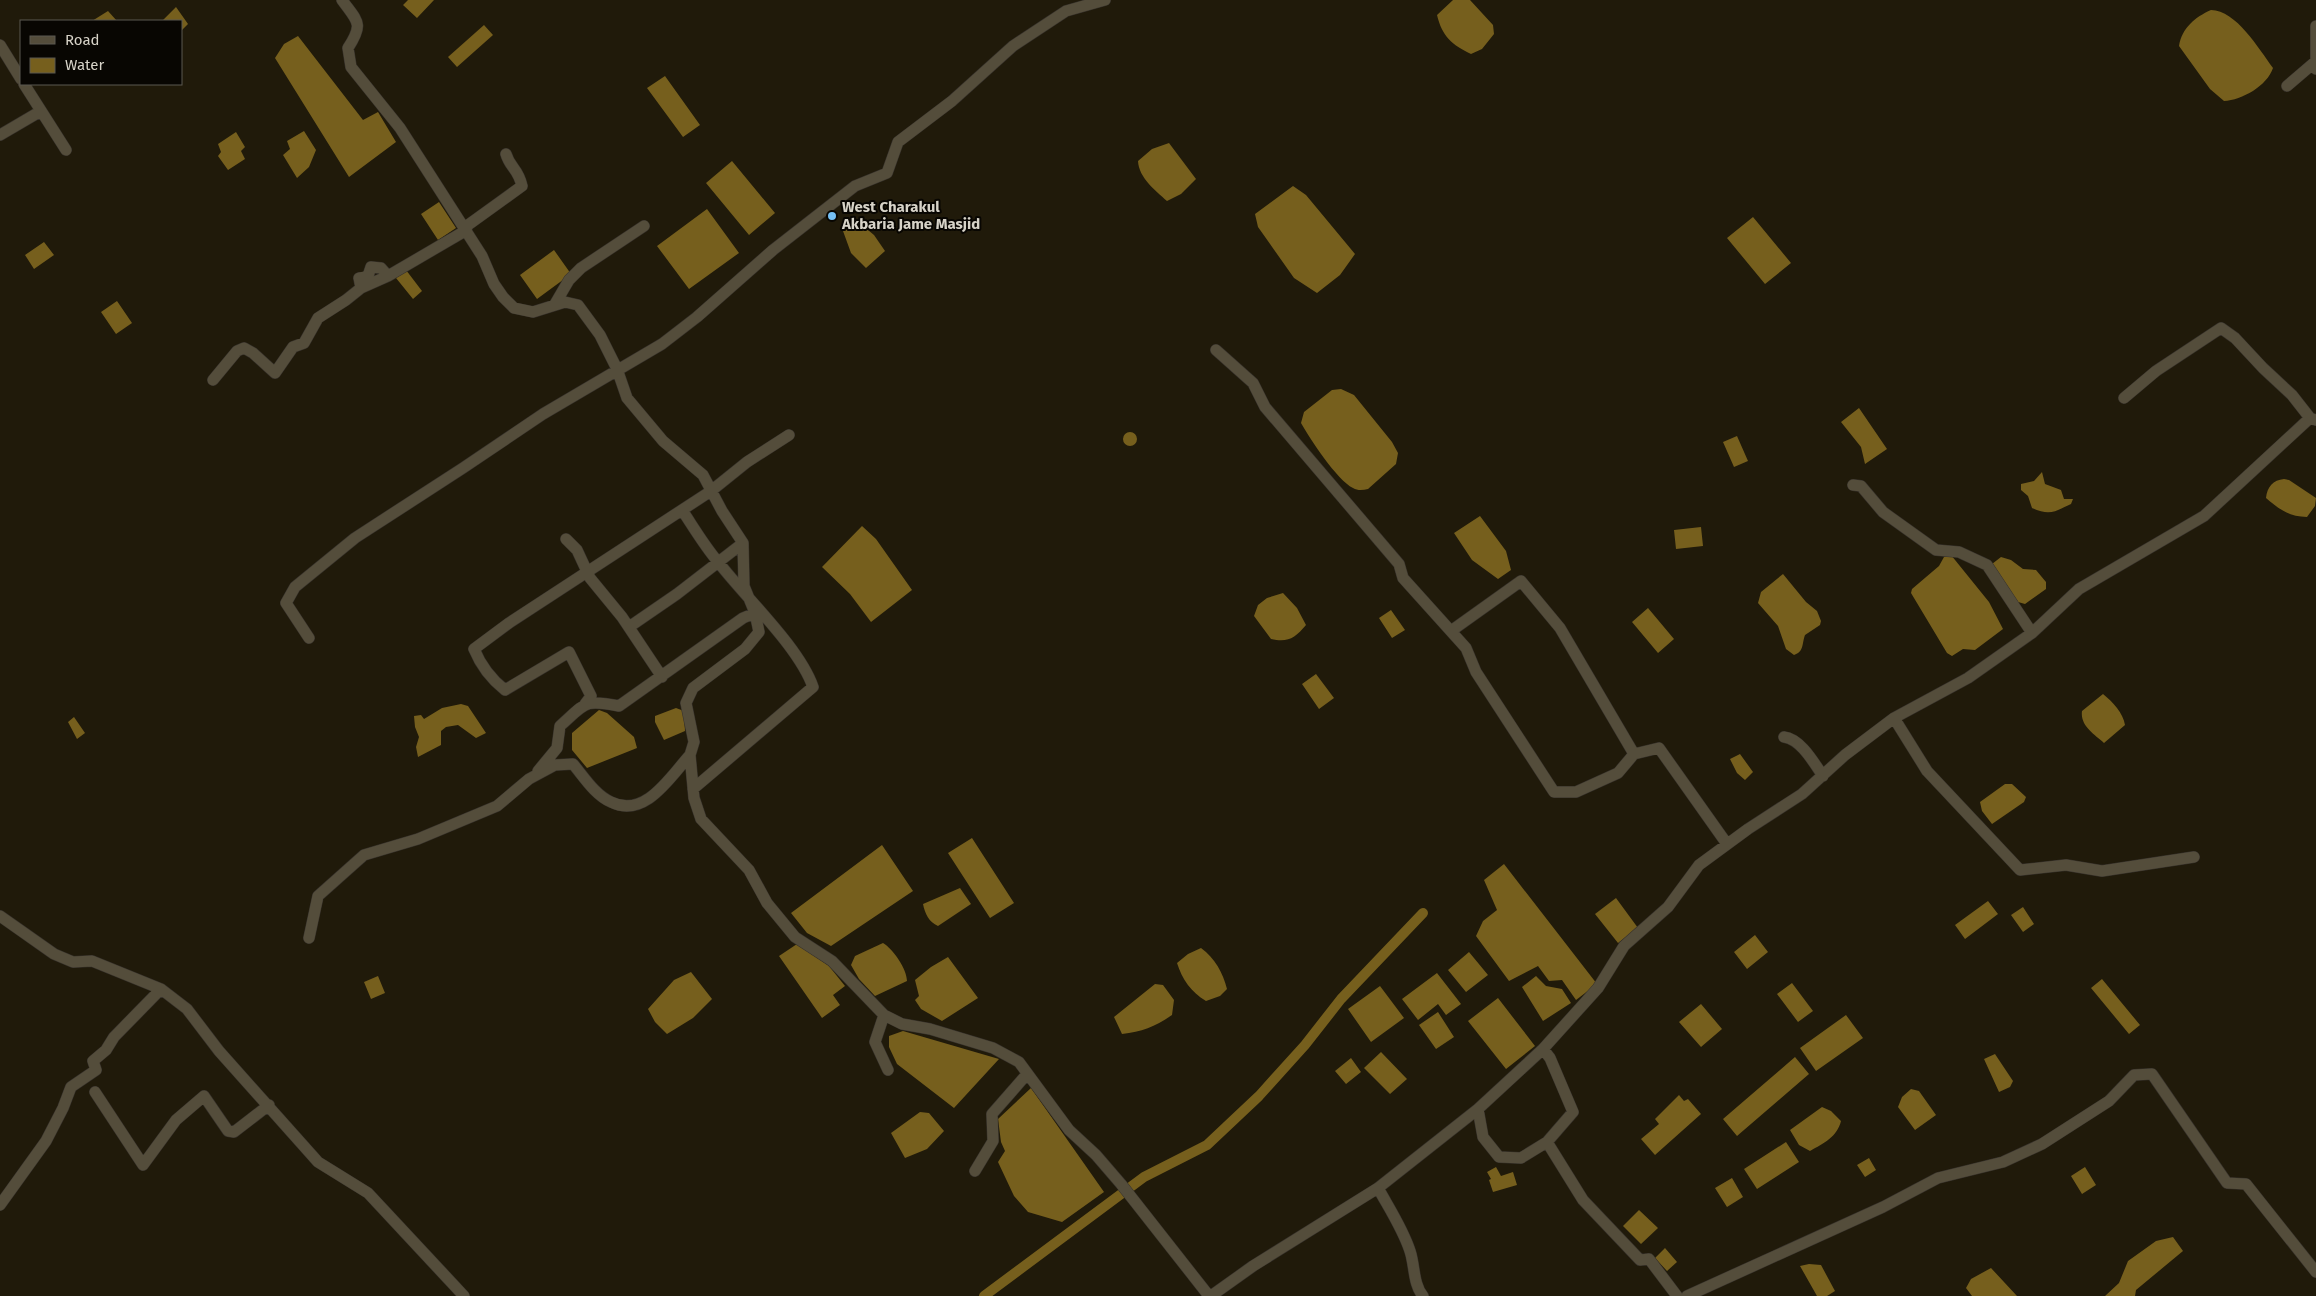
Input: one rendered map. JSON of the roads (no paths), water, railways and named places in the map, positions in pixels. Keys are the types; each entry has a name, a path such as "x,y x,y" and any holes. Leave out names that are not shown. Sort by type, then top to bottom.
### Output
{"street":[{"path":"342,0 358,25 358,33 348,48 351,67 400,128 482,256 494,284 503,298 514,308 533,312 565,302 578,305 600,335 618,370 627,398 663,441 702,475 742,543 744,586 755,613 759,632 746,649 693,688 688,695 686,703 694,742 690,755 693,789 701,819 749,870 767,903 795,937 832,961 884,1015 902,1024 930,1029 993,1048 1019,1062 1070,1130 1096,1155 1121,1184 1210,1296 1253,1266 1378,1188 1478,1109 1543,1049 1598,988 1624,946 1668,906 1699,865 1726,844 1802,794 1845,755 1894,718 1968,678 2032,633 2079,589 2204,516 2313,419 2292,395 2263,368 2252,354 2221,328 2156,371 2124,398"},
{"path":"309,638 286,603 295,587 356,538 543,414 662,344 681,330 773,250 855,186 887,173 898,142 952,101 1013,46 1066,11 1105,0"},
{"path":"2287,86 2316,65 2316,26"},
{"path":"0,45 20,77"},
{"path":"25,85 66,150"},
{"path":"0,135 41,111"},
{"path":"213,380 237,351 244,348 253,353 275,373 293,347 304,343 318,318 361,288 388,276 466,231 468,225 522,186 519,173 508,161 506,154"},
{"path":"555,304 569,280 581,268 644,226"},
{"path":"1216,350 1253,383 1265,407 1399,564 1403,578 1466,648 1476,672 1554,792 1576,792 1618,773 1634,754 1659,748 1726,844"},
{"path":"309,938 318,896 364,855 418,839 497,806 530,779 557,748 560,726 585,704 591,696 569,652 506,690 494,681 474,649 508,623 711,491 747,462 789,435"},
{"path":"1853,485 1861,486 1883,512 1936,550 1959,552 1987,566 2032,633"},
{"path":"682,510 718,562 791,651 810,679 813,688 693,789"},
{"path":"566,539 577,550 587,573 629,627 662,676"},
{"path":"629,627 742,543"},
{"path":"1451,631 1521,581 1560,628 1634,754"},
{"path":"585,704 596,701 619,706 743,618 755,613"},
{"path":"1894,718 1927,771 2020,870 2066,865 2102,871 2194,857"},
{"path":"1784,737 1791,738 1810,756 1822,776"},
{"path":"530,779 555,765 572,764 596,791 610,802 627,808 649,800 690,755"},
{"path":"0,916 54,954 73,962 92,961 161,989 193,1016 219,1051 318,1162 368,1193 464,1296"},
{"path":"0,1206 46,1141 63,1108 71,1087 96,1070 93,1061 106,1050 114,1037 161,989"},
{"path":"884,1015 875,1042 888,1070"},
{"path":"1478,1109 1483,1137 1499,1157 1521,1158 1546,1142 1573,1112 1550,1058 1543,1049"},
{"path":"975,1171 993,1141 992,1114 1027,1074"},
{"path":"1686,1296 1883,1206 1938,1178 2003,1162 2042,1144 2109,1101 2134,1074 2152,1074 2227,1183 2246,1184 2316,1272"},
{"path":"95,1092 143,1165 176,1120 204,1096 228,1131 234,1132 269,1105"},
{"path":"1546,1142 1583,1200 1640,1260 1649,1259 1677,1296"},
{"path":"1378,1188 1410,1251 1418,1290 1423,1296"}],"water":[{"path":"408,0 434,0 417,18 403,5"},
{"path":"1453,0 1470,0 1493,25 1494,34 1482,49 1471,54 1453,43 1442,29 1437,15"},
{"path":"176,7 188,24 182,30 182,20 163,20"},
{"path":"2211,10 2229,16 2238,23 2254,41 2273,68 2270,75 2260,86 2246,95 2231,100 2224,101 2210,89 2179,46 2183,34 2190,24"},
{"path":"108,11 116,20 94,20"},
{"path":"484,25 493,35 457,67 448,57"},
{"path":"298,36 363,120 378,112 396,142 349,177 275,58 284,44"},
{"path":"665,76 700,125 683,137 647,88"},
{"path":"304,131 316,150 309,167 297,178 283,155 290,149 287,141"},
{"path":"236,132 245,147 241,151 245,159 228,170 218,156 221,152 218,144"},
{"path":"1169,143 1196,179 1181,194 1167,201 1144,178 1138,161 1152,149"},
{"path":"732,161 775,213 749,235 706,183"},
{"path":"1293,186 1306,195 1355,254 1340,275 1317,293 1294,278 1258,227 1255,214"},
{"path":"439,202 456,228 438,240 421,214"},
{"path":"707,209 739,253 689,289 657,246"},
{"path":"1753,217 1791,263 1765,284 1727,238"},
{"path":"856,220 874,235 885,251 866,268 851,253 843,231"},
{"path":"44,242 54,255 34,269 25,255"},
{"path":"554,250 571,274 537,299 520,275"},
{"path":"406,270 422,291 413,299 396,278"},
{"path":"117,301 132,323 116,334 101,312"},
{"path":"1341,389 1354,395 1392,442 1398,453 1396,464 1368,489 1355,489 1339,477 1301,423 1304,412 1332,390"},
{"path":"1859,408 1887,449 1865,464 1861,447 1841,422"},
{"path":"1130,432 1135,434 1137,439 1135,444 1130,446 1125,444 1123,439 1125,434"},
{"path":"1737,436 1748,461 1734,467 1723,442"},
{"path":"2042,472 2045,484 2061,490 2064,499 2073,499 2071,504 2052,512 2043,512 2032,508 2028,496 2021,490 2021,484 2034,481"},
{"path":"2284,479 2289,480 2316,498 2315,506 2307,517 2295,516 2285,512 2266,498 2271,485"},
{"path":"1480,516 1506,551 1511,570 1498,579 1472,560 1454,533"},
{"path":"862,526 876,539 912,590 871,622 850,594 822,567"},
{"path":"1701,527 1703,546 1676,549 1674,530"},
{"path":"1951,555 1989,602 2003,629 1975,650 1963,649 1952,656 1947,653 1911,593 1912,589 1939,566 1944,557"},
{"path":"2001,557 2011,560 2023,569 2036,570 2046,582 2046,589 2025,604 2018,602 1992,564"},
{"path":"1783,574 1806,602 1817,611 1821,621 1820,625 1805,635 1800,652 1794,655 1786,649 1778,626 1758,603 1761,592"},
{"path":"1283,593 1297,608 1306,625 1287,640 1271,639 1254,616 1258,605 1267,598"},
{"path":"1648,608 1674,639 1658,653 1632,622"},
{"path":"1391,610 1405,630 1392,638 1379,618"},
{"path":"1316,674 1334,698 1319,709 1302,684"},
{"path":"2103,694 2117,708 2125,725 2104,743 2088,729 2082,716 2082,711"},
{"path":"461,704 468,706 486,733 476,738 458,725 446,727 441,731 441,745 418,757 416,747 419,737 415,727 414,716 421,715 424,719 442,708"},
{"path":"676,708 684,711 685,731 664,740 655,722 655,716"},
{"path":"599,710 607,713 634,737 637,748 587,768 572,750 572,733"},
{"path":"74,717 85,733 77,739 68,722"},
{"path":"1740,754 1753,772 1745,780 1737,773 1730,759"},
{"path":"2005,784 2012,784 2026,797 2024,802 1992,824 1982,811 1980,802"},
{"path":"972,838 1014,903 990,918 948,853"},
{"path":"882,845 913,891 831,946 807,933 791,913"},
{"path":"1504,864 1597,984 1576,1000 1562,980 1549,981 1538,966 1509,981 1476,936 1483,921 1497,910 1484,880"},
{"path":"960,888 971,904 938,926 932,922 926,914 923,904"},
{"path":"1616,898 1638,928 1618,943 1595,914"},
{"path":"1988,901 1998,914 1965,939 1955,925"},
{"path":"2023,907 2034,924 2023,932 2011,915"},
{"path":"1755,935 1768,952 1747,969 1734,952"},
{"path":"883,943 899,960 905,971 907,981 875,996 859,979 851,965 855,956"},
{"path":"797,944 829,966 845,986 833,995 840,1005 822,1018 779,956"},
{"path":"1201,948 1218,966 1227,989 1220,996 1206,1001 1188,985 1177,963 1188,954"},
{"path":"1469,952 1488,975 1466,992 1448,970"},
{"path":"948,957 978,998 942,1021 921,1009 915,1000 919,996 915,980 931,967"},
{"path":"691,972 712,999 693,1018 667,1034 655,1022 648,1009 674,980"},
{"path":"1437,973 1461,1004 1446,1015 1438,1004 1418,1020 1402,999"},
{"path":"378,976 385,993 371,999 364,982"},
{"path":"1536,976 1546,986 1562,989 1571,1003 1543,1021 1522,987"},
{"path":"2102,979 2140,1025 2129,1034 2091,988"},
{"path":"1792,983 1813,1011 1798,1022 1777,994"},
{"path":"1155,984 1163,985 1174,1000 1172,1015 1148,1028 1122,1034 1114,1017"},
{"path":"1380,986 1404,1018 1371,1042 1348,1009"},
{"path":"1498,998 1535,1046 1506,1069 1468,1021"},
{"path":"1701,1004 1722,1029 1701,1047 1679,1022"},
{"path":"1438,1012 1454,1037 1436,1049 1419,1025"},
{"path":"1846,1015 1863,1038 1816,1071 1800,1048"},
{"path":"903,1031 999,1059 954,1108 897,1064 889,1047 889,1036"},
{"path":"1381,1052 1407,1079 1390,1094 1364,1068"},
{"path":"1995,1054 2013,1081 2010,1087 1999,1092 1984,1059"},
{"path":"1795,1057 1809,1074 1737,1136 1723,1119"},
{"path":"1351,1058 1361,1072 1346,1084 1335,1071"},
{"path":"1031,1088 1104,1192 1062,1222 1028,1212 1014,1196 998,1162 1005,1151 1001,1142 998,1119"},
{"path":"1911,1089 1919,1091 1936,1115 1915,1130 1898,1107 1902,1097"},
{"path":"1679,1095 1684,1101 1688,1099 1701,1114 1655,1155 1641,1139 1659,1124 1655,1119"},
{"path":"1822,1107 1831,1111 1841,1121 1833,1135 1810,1151 1799,1145 1790,1130"},
{"path":"920,1112 929,1113 944,1131 927,1149 905,1158 891,1133"},
{"path":"1786,1142 1799,1162 1757,1189 1744,1169"},
{"path":"1869,1158 1876,1170 1865,1177 1857,1165"},
{"path":"1496,1167 1501,1176 1513,1172 1517,1185 1493,1192 1489,1180 1491,1179 1487,1172"},
{"path":"2085,1167 2096,1185 2082,1194 2071,1176"},
{"path":"1732,1178 1743,1197 1727,1207 1715,1188"},
{"path":"1639,1210 1658,1228 1641,1244 1623,1226"},
{"path":"2173,1237 2183,1251 2136,1290 2135,1296 2105,1296 2119,1283 2128,1261 2156,1241"},
{"path":"1665,1248 1677,1262 1667,1271 1655,1258"},
{"path":"1809,1264 1821,1265 1835,1291 1827,1296 1817,1296 1800,1266"},
{"path":"1991,1268 2017,1296 1972,1296 1966,1288 1971,1279"}],"waterway":[{"path":"984,1296 1144,1177 1207,1145 1259,1096 1305,1045 1341,999 1423,913"}],"place":[{"name":"West Charakul Akbaria Jame Masjid","path":"832,216"}]}
